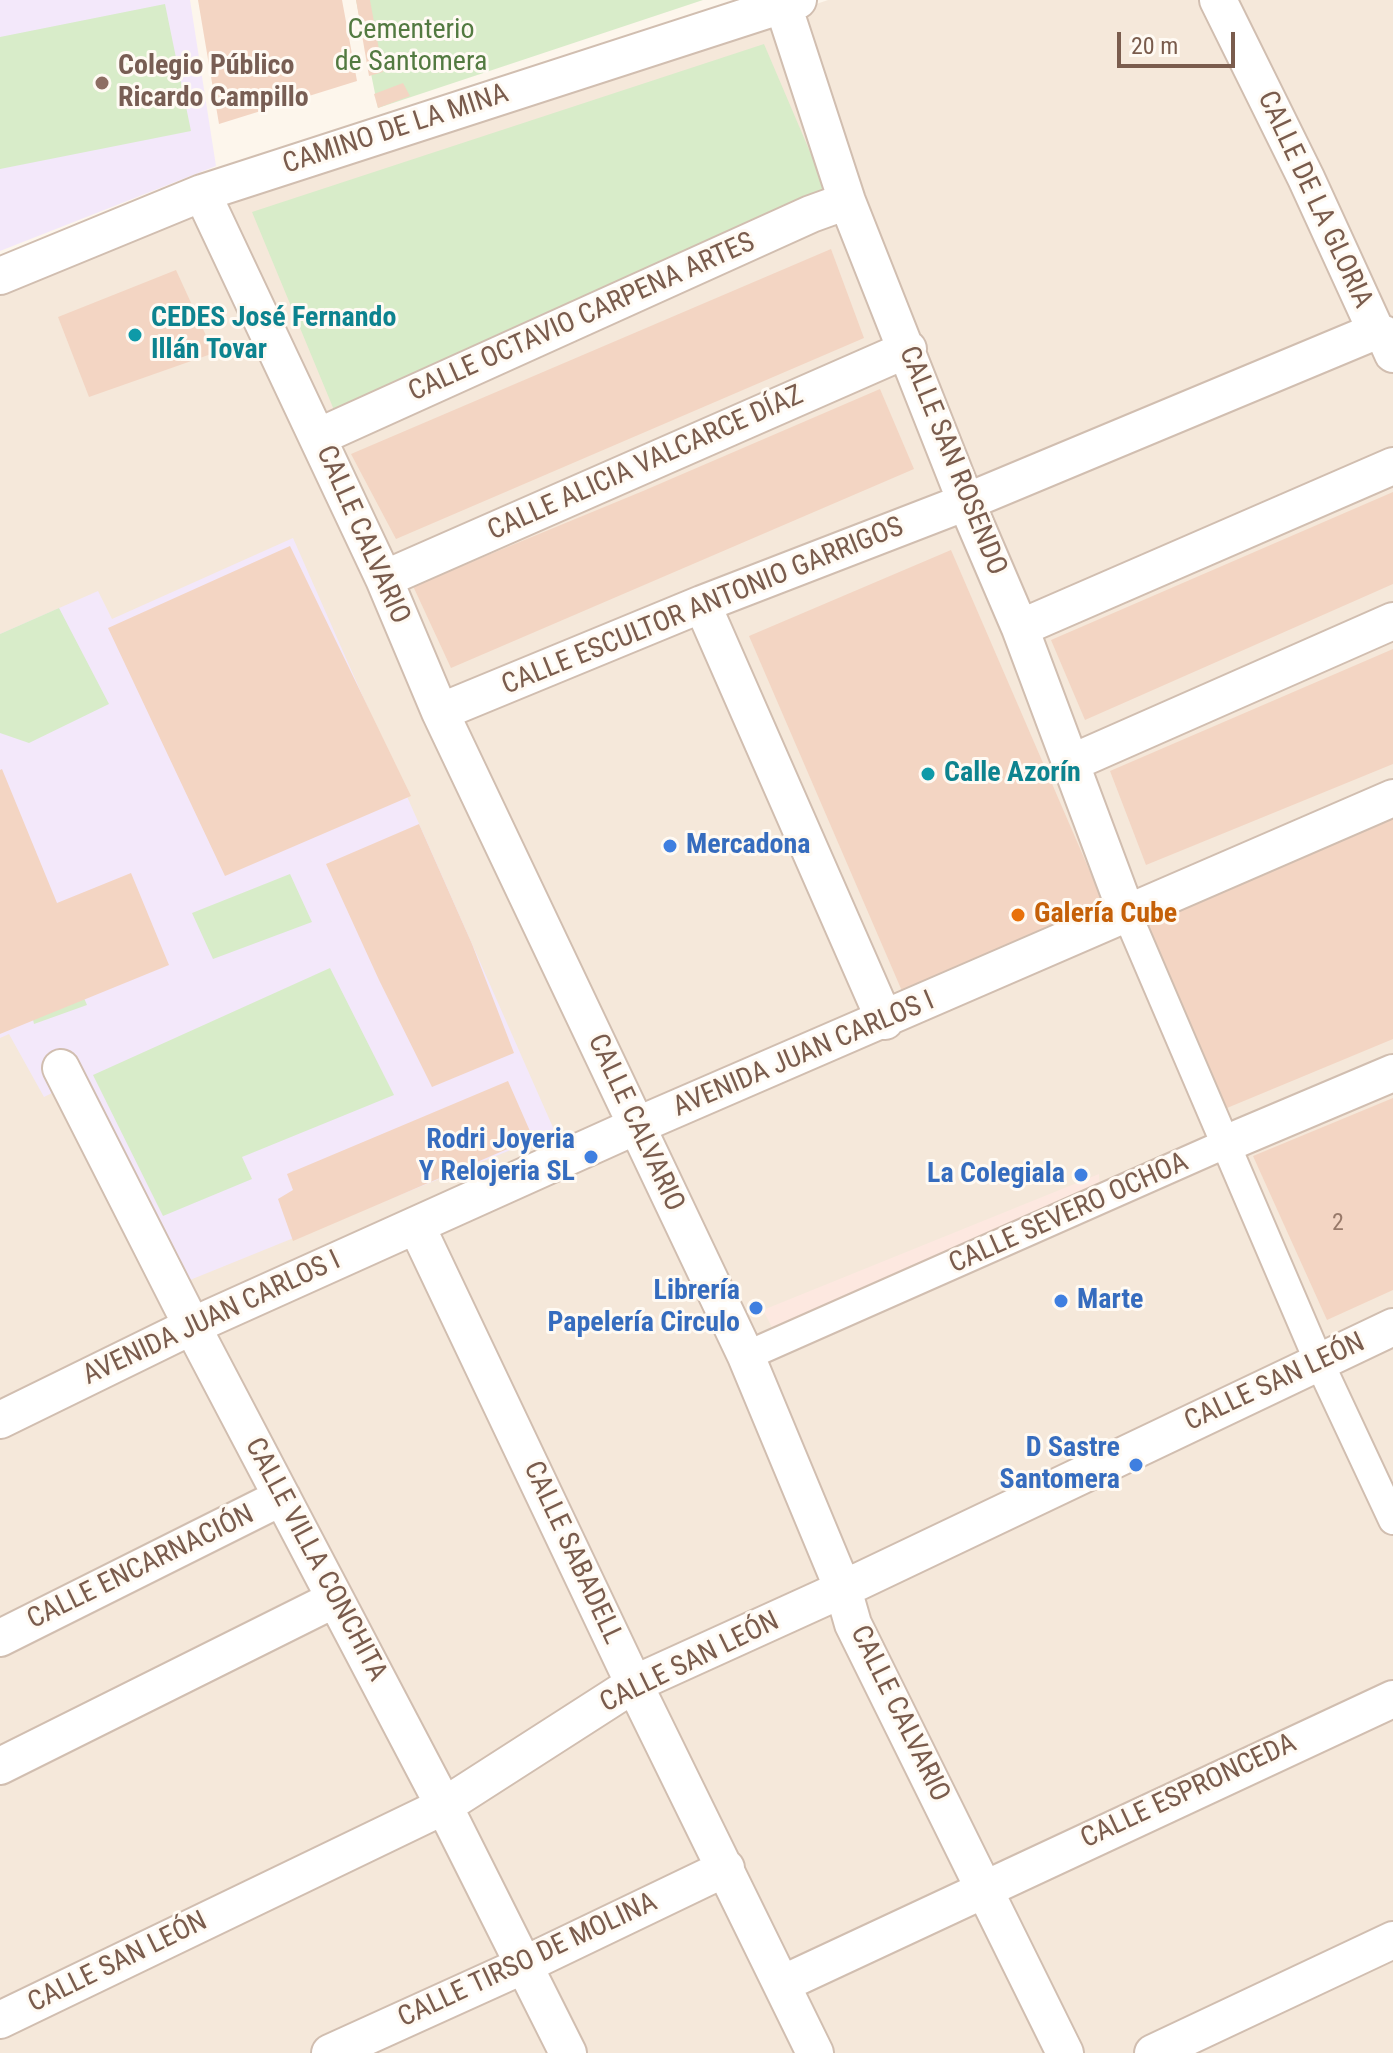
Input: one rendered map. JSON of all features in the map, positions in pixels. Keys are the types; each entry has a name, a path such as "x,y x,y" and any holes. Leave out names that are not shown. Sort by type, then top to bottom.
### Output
{"street":[{"name":"CALLE DE LA GLORIA","path":"1218,0 1385,343"},
{"name":"CAMINO DE LA MINA","path":"0,276 202,193 790,3"},
{"name":"CALLE SAN ROSENDO","path":"790,3 847,201 966,502 1020,628 1127,914"},
{"name":"CALLE CALVARIO","path":"202,193 384,579 440,712 746,1356 843,1589 853,1624 1065,2053"},
{"name":"CALLE OCTAVIO CARPENA ARTES","path":"318,437 811,214 847,201"},
{"path":"966,502 1385,343"},
{"name":"CALLE ALICIA VALCARCE DÍAZ","path":"384,579 908,349"},
{"path":"1020,628 1393,466"},
{"name":"CALLE ESCULTOR ANTONIO GARRIGOS","path":"440,712 702,604 966,502"},
{"path":"702,604 885,1021"},
{"path":"1071,763 1393,621"},
{"name":"AVENIDA JUAN CARLOS I","path":"0,1420 192,1326 636,1126 885,1021 1393,798"},
{"path":"1127,914 1319,1362 1393,1520"},
{"name":"CALLE VILLA CONCHITA","path":"61,1068 192,1326 444,1806 568,2053"},
{"name":"CALLE SEVERO OCHOA","path":"746,1356 1393,1073"},
{"name":"CALLE SABADELL","path":"416,1225 634,1684 815,2053"},
{"name":"CALLE SAN LEÓN","path":"0,2020 444,1806 634,1684 843,1589 1393,1327"},
{"name":"CALLE ENCARNACIÓN","path":"0,1638 282,1497"},
{"path":"0,1766 335,1599"},
{"name":"CALLE ESPRONCEDA","path":"782,1984 1393,1699"},
{"name":"CALLE TIRSO DE MOLINA","path":"330,2053 726,1868"},
{"path":"1153,2053 1393,1940"}],"shaded area":[{"name":"Colegio Público Ricardo Campillo","path":"0,0 190,0 216,166 0,251"},
{"path":"828,0 1393,0 1393,2053 0,2053 0,263 108,221 283,186"},
{"path":"293,538 555,1132 190,1280 82,1078 44,1097 9,1034 0,1038 0,634 98,591 112,619"},
{"path":"1099,1174 1101,1210 784,1351 763,1310"}],"green space":[{"name":"Cementerio de Santomera","path":"356,0 703,0 378,108"},
{"path":"165,4 191,131 0,169 0,37"},
{"path":"764,44 828,194 334,410 252,212"},
{"path":"59,608 109,704 29,743 0,733 0,634"},
{"path":"290,874 312,922 213,959 192,913"},
{"path":"330,968 394,1095 242,1157 252,1179 163,1216 93,1075"},
{"path":"81,991 87,1005 34,1024 31,1011"}],"building":[{"path":"198,0 342,0 357,81 219,124"},
{"path":"356,0 370,0 383,72 369,76"},
{"path":"403,83 410,96 378,108 374,94"},
{"path":"831,249 864,338 396,539 351,454"},
{"name":"CEDES José Fernando Illán Tovar","path":"176,270 214,353 89,397 58,317"},
{"path":"880,389 914,469 451,668 413,586"},
{"path":"1393,492 1393,584 1085,720 1051,640"},
{"path":"290,546 411,796 225,876 108,628"},
{"name":"Calle Azorín","path":"951,550 1107,911 905,998 749,636"},
{"path":"1393,649 1393,764 1146,865 1110,771"},
{"path":"0,770 57,903 131,873 169,965 0,1034"},
{"path":"1393,813 1393,1039 1227,1108 1147,924"},
{"path":"419,824 472,944 514,1053 432,1087 326,864"},
{"path":"508,1081 533,1138 293,1241 278,1199 293,1190 287,1174"},
{"path":"1393,1098 1393,1290 1327,1320 1253,1156"}],"place":[{"name":"Colegio Público Ricardo Campillo","path":"102,83"},
{"name":"CEDES José Fernando Illán Tovar","path":"135,335"},
{"name":"Calle Azorín","path":"928,774"},
{"name":"Mercadona","path":"670,846"},
{"name":"Galería Cube","path":"1018,915"},
{"name":"Rodri Joyeria Y Relojeria SL","path":"591,1157"},
{"name":"La Colegiala","path":"1081,1175"},
{"name":"Marte","path":"1061,1301"},
{"name":"Librería Papelería Circulo","path":"756,1308"},
{"name":"D Sastre Santomera","path":"1136,1465"}]}
